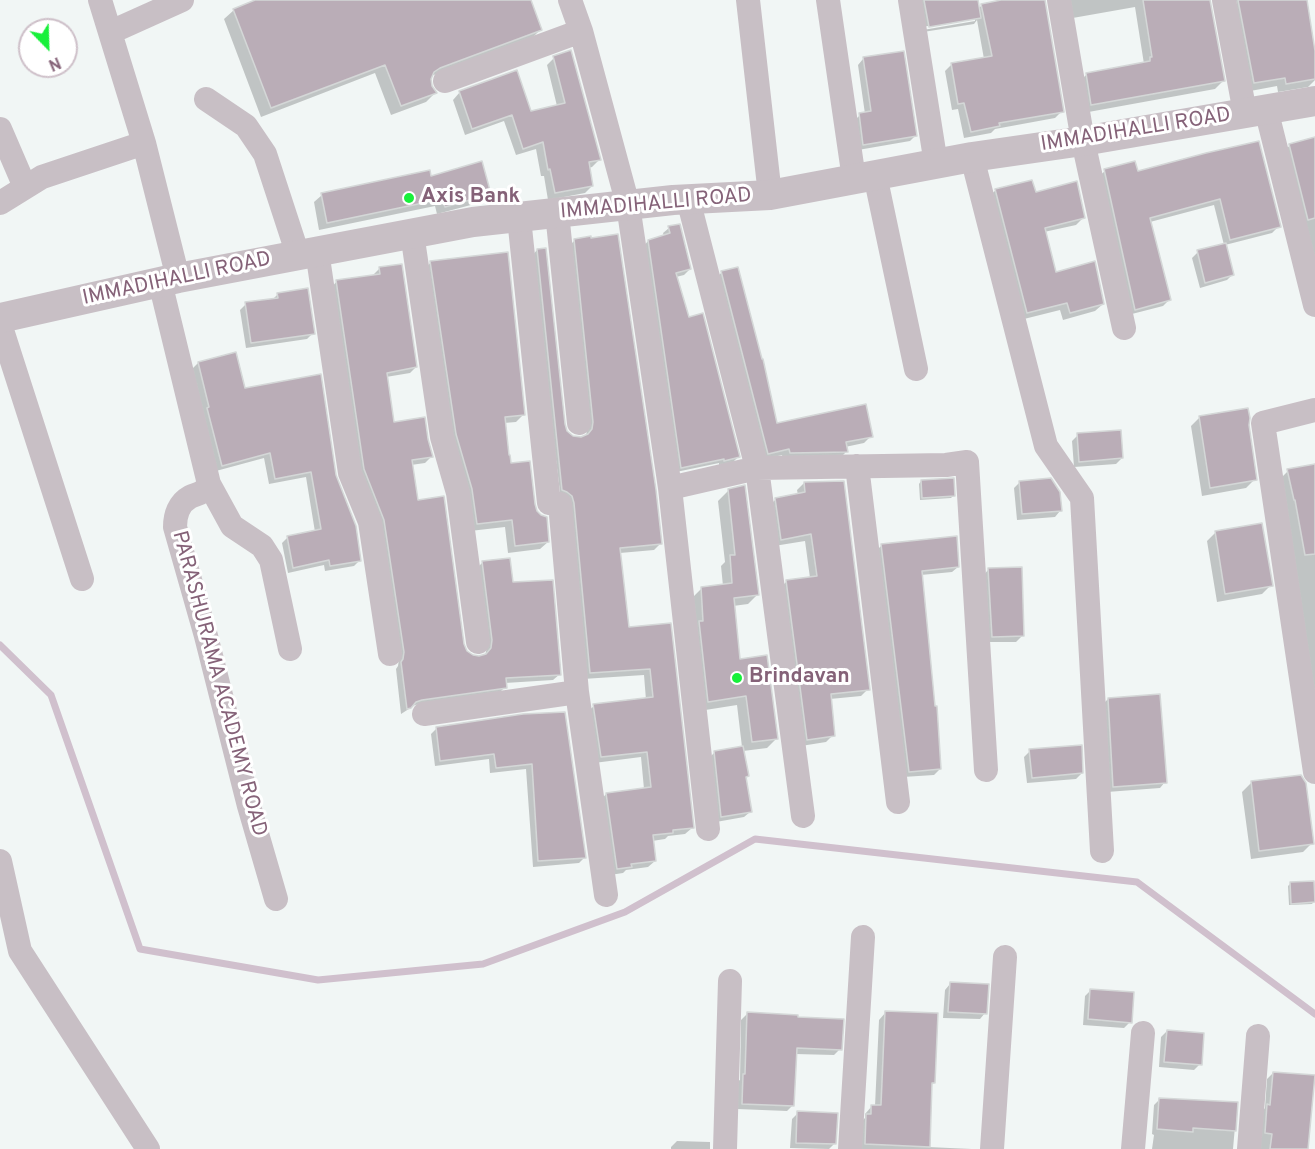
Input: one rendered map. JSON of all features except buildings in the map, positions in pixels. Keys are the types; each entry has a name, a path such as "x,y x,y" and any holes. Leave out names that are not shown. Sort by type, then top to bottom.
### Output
{"street":[{"path":"100,0 144,143 209,484 232,526 262,546 271,560 290,649"},
{"path":"111,32 182,0"},
{"path":"570,0 581,31 628,205 670,488 708,829"},
{"path":"748,0 770,195"},
{"path":"828,0 865,177 916,369"},
{"path":"910,0 936,164"},
{"path":"1059,0 1083,141 1124,328"},
{"path":"1224,0 1315,305"},
{"path":"445,81 581,31"},
{"path":"206,99 246,126 265,154 308,253 350,473 370,522 390,654"},
{"name":"IMMADIHALLI ROAD","path":"0,318 169,280 473,222 688,199 770,195 972,157 1083,141 1315,101"},
{"path":"0,129 25,187"},
{"path":"0,203 42,177 144,143"},
{"path":"972,157 1046,446 1082,498 1102,850"},
{"path":"688,199 758,468 803,816"},
{"path":"556,213 579,423"},
{"path":"519,218 549,503 560,504 577,692 606,895"},
{"path":"412,233 442,437 458,493 478,642"},
{"path":"0,324 82,579"},
{"path":"1315,410 1263,423 1315,772"},
{"path":"670,488 758,468 946,465 967,462 986,770"},
{"path":"857,466 898,802"},
{"name":"PARASHURAMA ACADEMY ROAD","path":"209,484 200,494 190,497 180,506 175,518 175,527 276,899"},
{"path":"424,714 577,692"},
{"path":"0,861 20,951 148,1149"},
{"path":"850,1149 863,937"},
{"path":"992,1149 1005,957"},
{"path":"725,1149 730,981"},
{"path":"1133,1149 1143,1033"},
{"path":"1249,1149 1258,1036"}],"waterway":[{"path":"0,645 51,695 140,949 318,980 483,964 625,912 755,839 1137,882 1315,1014"}],"place":[{"name":"Axis Bank","path":"409,198"},
{"name":"Brindavan","path":"737,678"}]}
